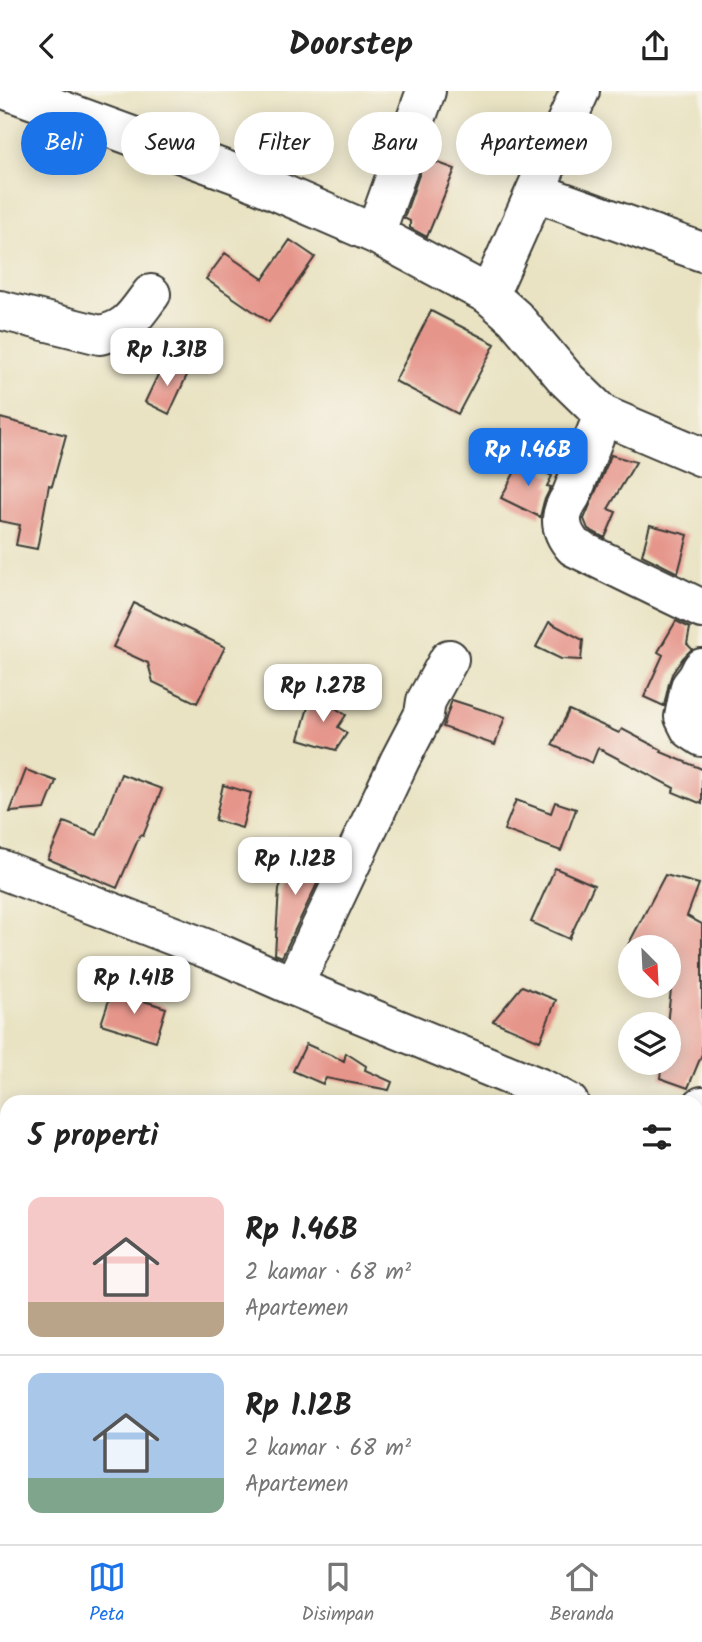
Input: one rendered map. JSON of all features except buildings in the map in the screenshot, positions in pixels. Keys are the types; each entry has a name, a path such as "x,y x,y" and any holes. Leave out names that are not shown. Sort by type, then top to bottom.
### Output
{"street":[{"path":"9,91 239,175 375,234 489,295 515,319 567,380 603,415 702,457"},
{"path":"375,234 426,91"},
{"path":"489,295 580,91"},
{"path":"536,192 702,252"},
{"path":"0,310 100,335 129,324 150,294"},
{"path":"603,415 571,496 563,508 565,536 574,547 702,609"},
{"path":"293,986 424,714 426,701 449,659"},
{"path":"702,668 690,687 684,717 690,729 702,737"},
{"path":"0,869 223,955 554,1095"}]}
